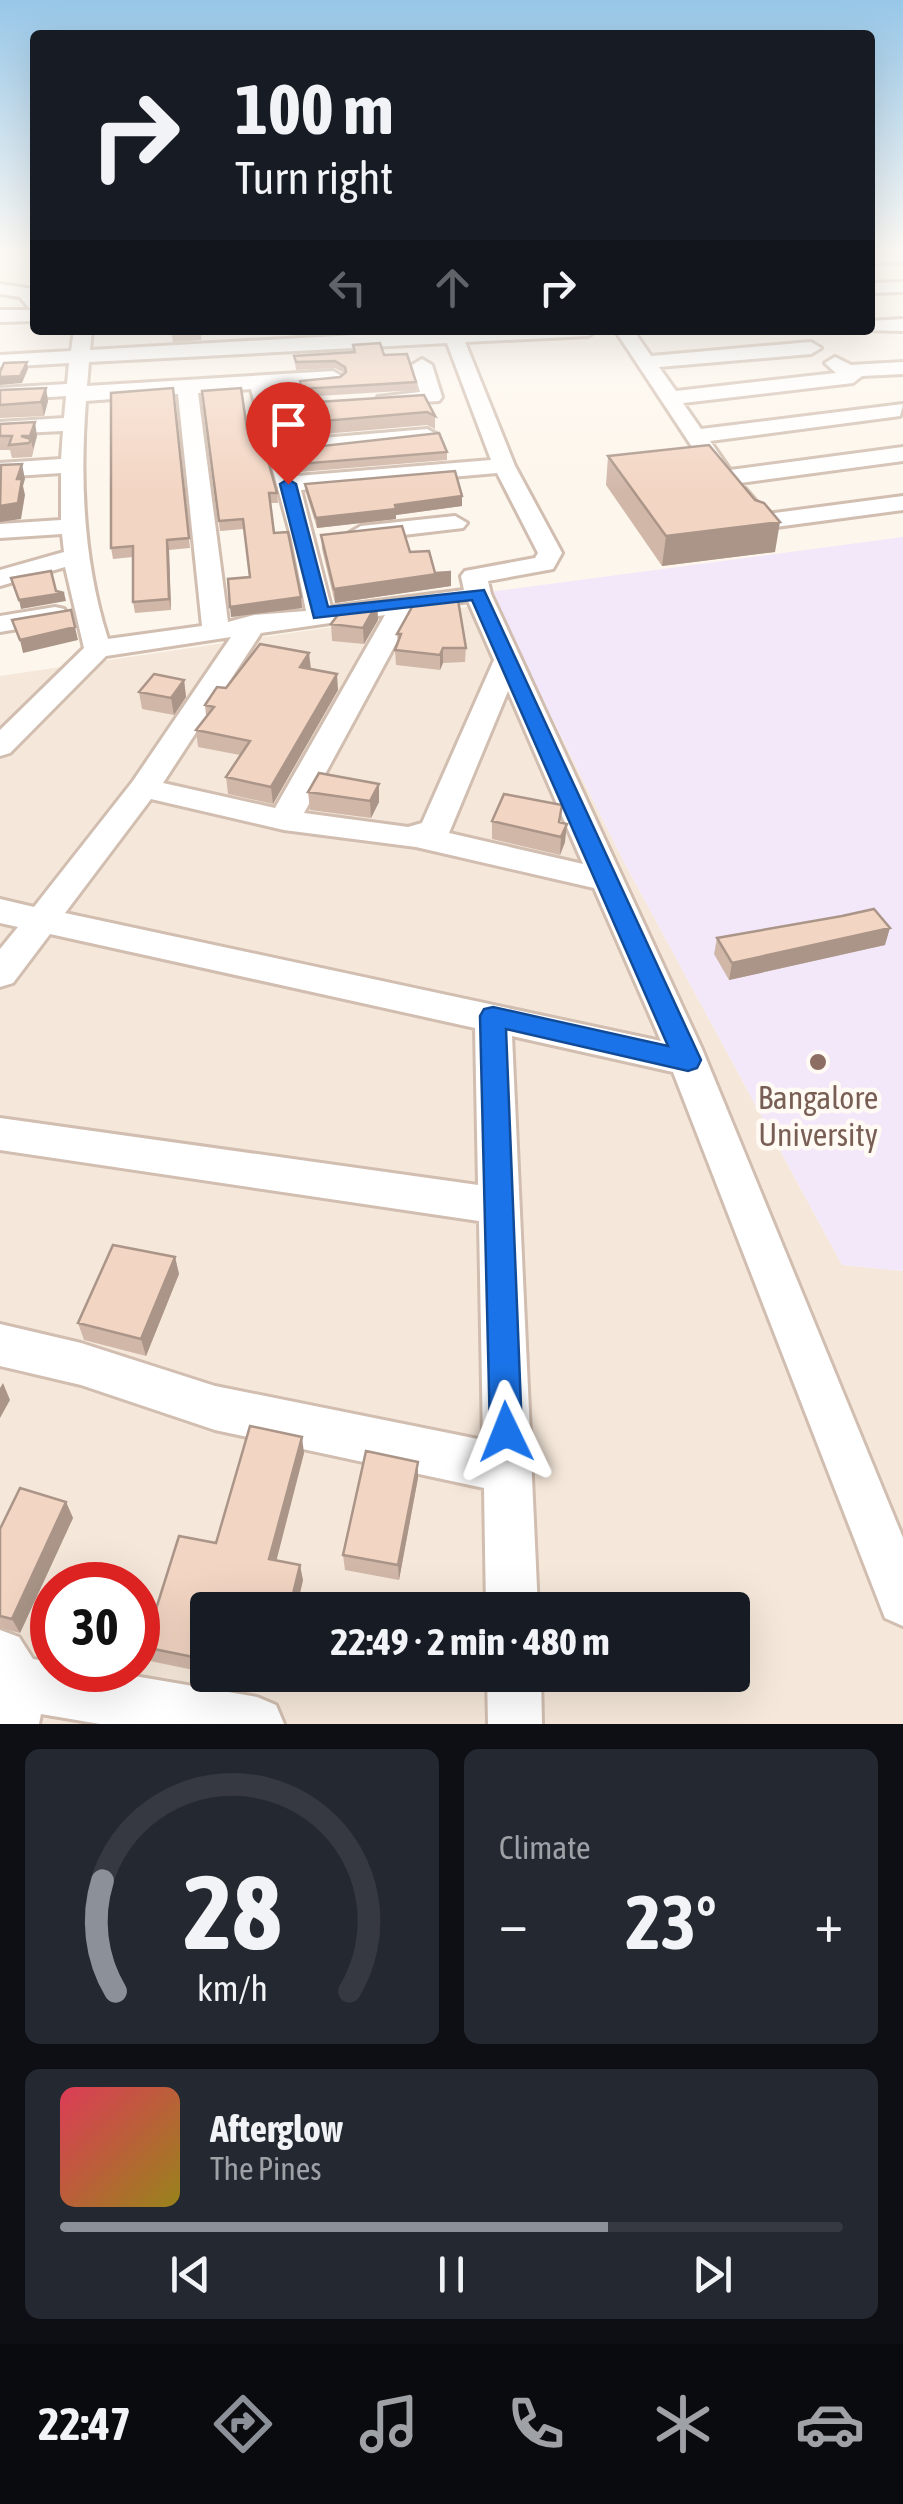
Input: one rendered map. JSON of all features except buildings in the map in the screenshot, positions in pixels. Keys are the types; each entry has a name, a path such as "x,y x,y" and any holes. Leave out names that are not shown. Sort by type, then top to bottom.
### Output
{"street":[{"path":"82,335 72,526 84,610 98,649"},
{"path":"0,361 422,335"},
{"path":"453,335 504,466 550,553 544,564 474,576 478,594 688,1060 903,1600"},
{"path":"627,335 724,478 762,522 903,503"},
{"path":"646,362 806,339 901,412"},
{"path":"355,404 432,397 422,364"},
{"path":"670,398 903,368"},
{"path":"0,394 333,377"},
{"path":"259,382 275,409 278,448 288,484 321,538 320,614"},
{"path":"186,387 216,630"},
{"path":"696,436 901,412"},
{"path":"0,428 75,424"},
{"path":"278,448 428,435"},
{"path":"724,478 903,454"},
{"path":"0,470 74,465"},
{"path":"288,484 504,466"},
{"path":"321,538 456,523"},
{"path":"0,531 72,526"},
{"path":"0,578 76,556"},
{"path":"0,747 98,649 478,594"},
{"path":"284,820 406,603"},
{"path":"0,624 84,610"},
{"path":"0,974 144,788 254,624"},
{"path":"420,837 436,830 506,662"},
{"path":"144,788 284,820 420,837 606,880"},
{"path":"0,911 688,1060"},
{"path":"493,1016 511,1592"},
{"path":"0,1134 499,1206"},
{"path":"0,1346 81,1364 215,1408 507,1470"},
{"path":"10,1688 257,1724"},
{"path":"514,1692 515,1724"}],"shaded area":[{"name":"Bangalore University","path":"903,537 903,1271 842,1265 623,860 489,592"},
{"path":"494,603 623,860 842,1265 903,1271 903,1724 0,1724 0,676"}],"place":[{"name":"Bangalore University","path":"818,1062"}],"route":[{"path":"288,484 320,614 478,594 688,1060 493,1016 506,1432"}]}
